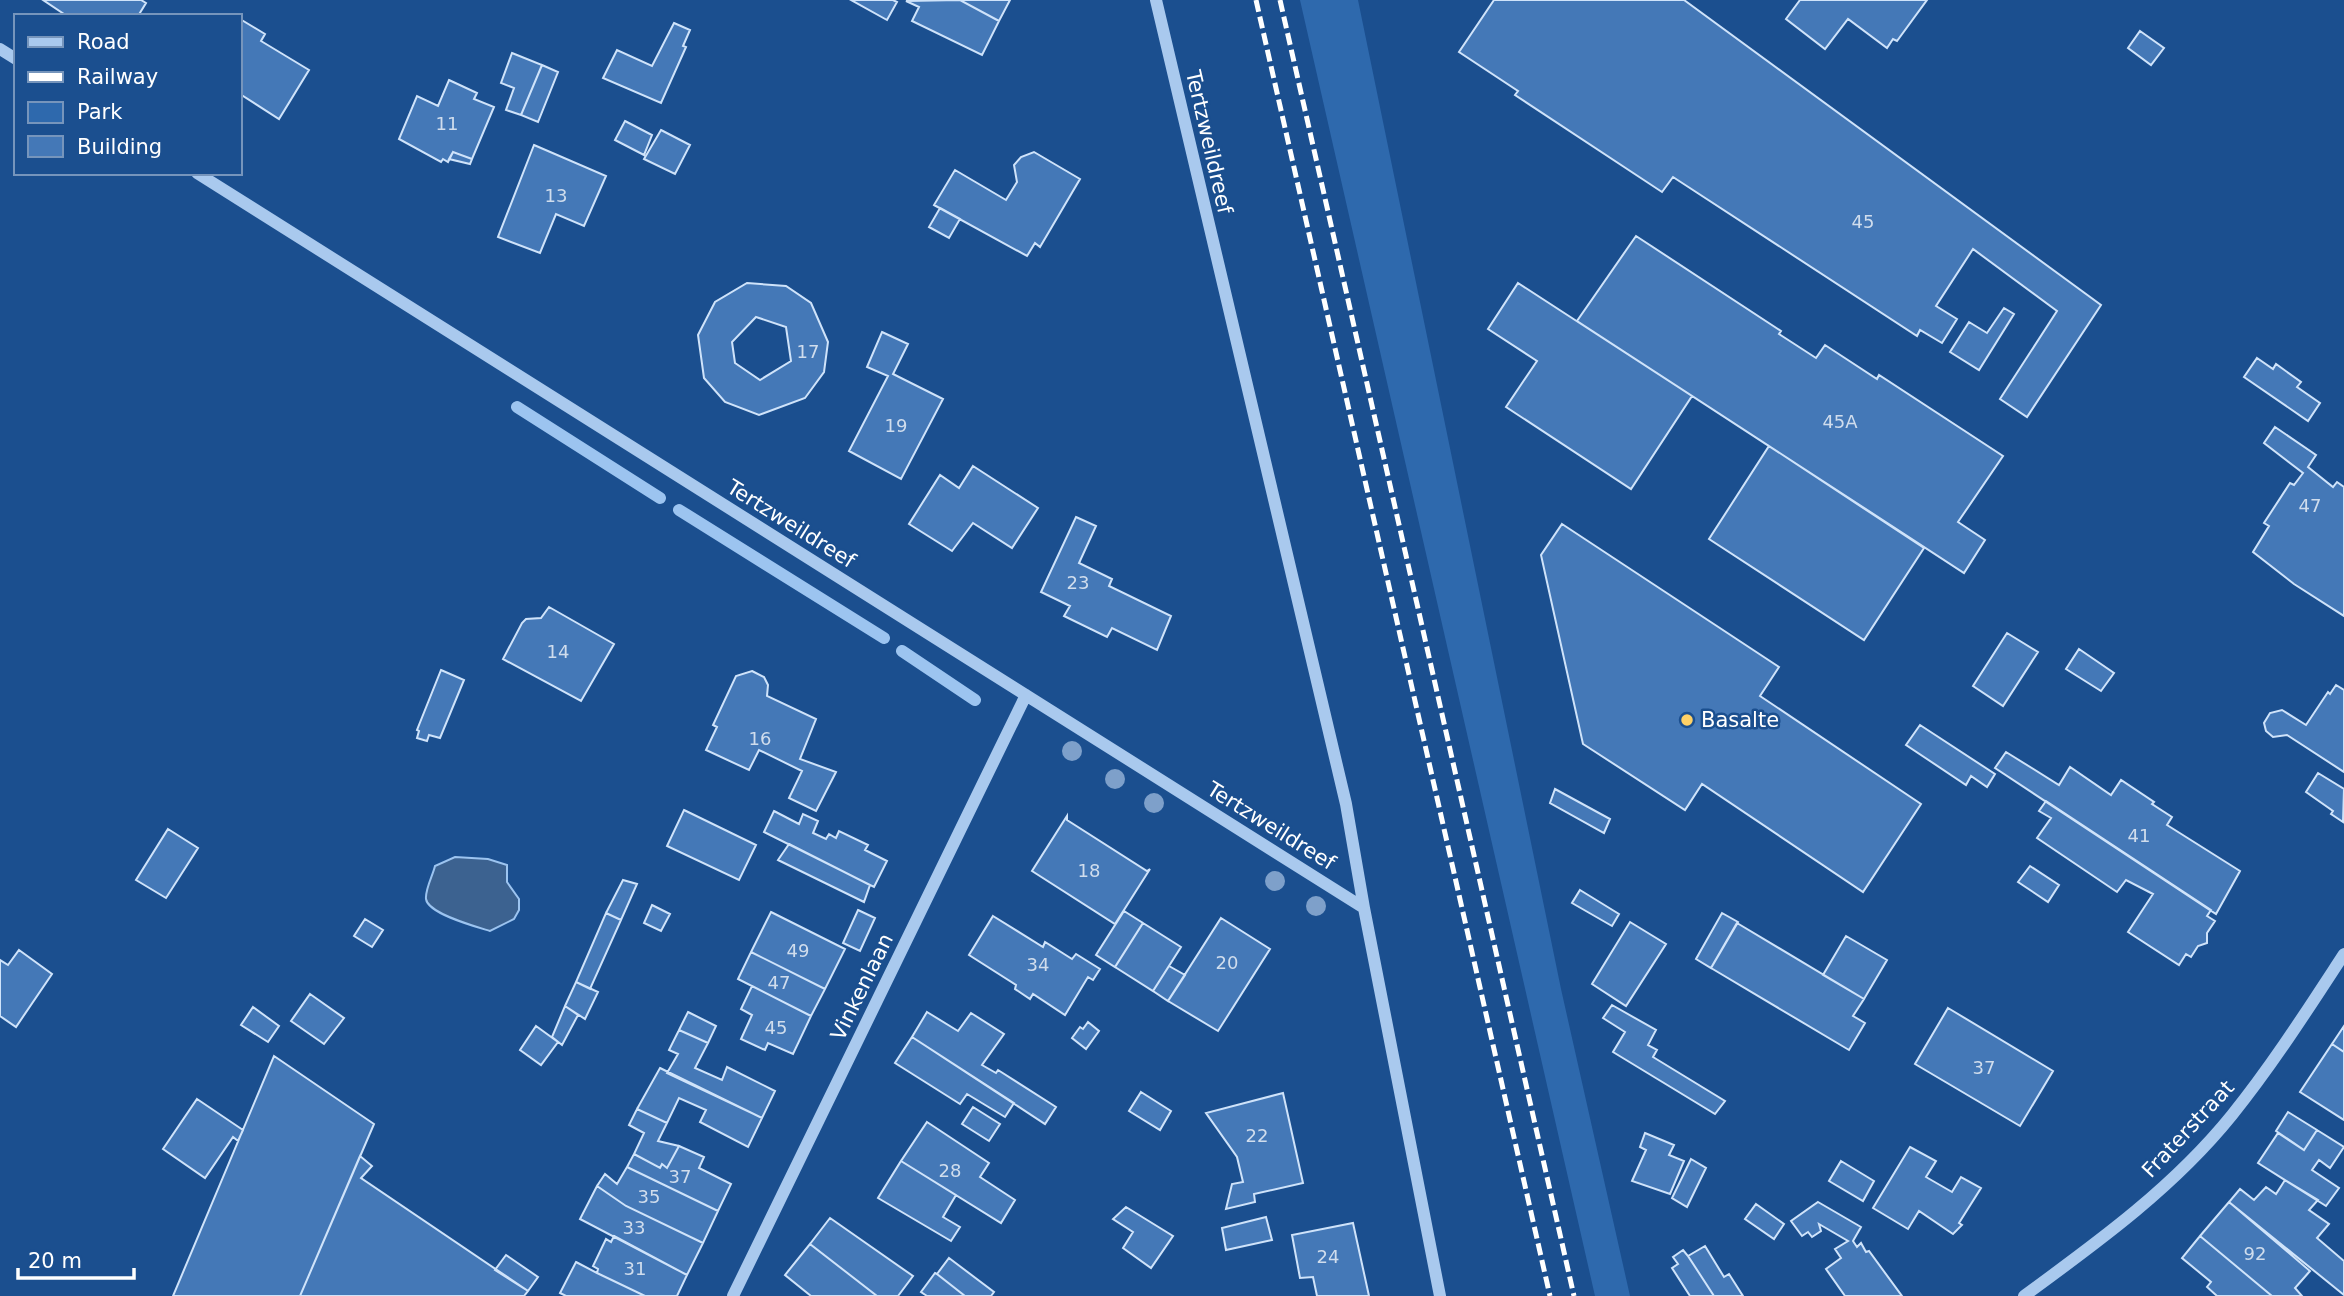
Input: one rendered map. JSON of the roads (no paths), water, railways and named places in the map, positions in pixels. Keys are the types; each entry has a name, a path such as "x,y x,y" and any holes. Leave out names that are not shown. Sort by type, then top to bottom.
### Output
{"street":[{"name":"Tertzweildreef","path":"1156,0 1346,804 1440,1296"},
{"name":"Tertzweildreef","path":"200,175 1364,908"},
{"name":"Vinkenlaan","path":"733,1296 1026,695"},
{"name":"Fraterstraat","path":"2024,1296 2117,1228 2178,1174 2222,1126 2279,1053 2344,954"}],"waterway":[{"path":"517,407 660,498"},
{"path":"679,510 884,638"},
{"path":"902,651 975,700"}],"railway":[{"path":"1256,0 1550,1296"},
{"path":"1280,0 1574,1296"}],"place":[{"name":"Basalte","path":"1687,720"}]}
